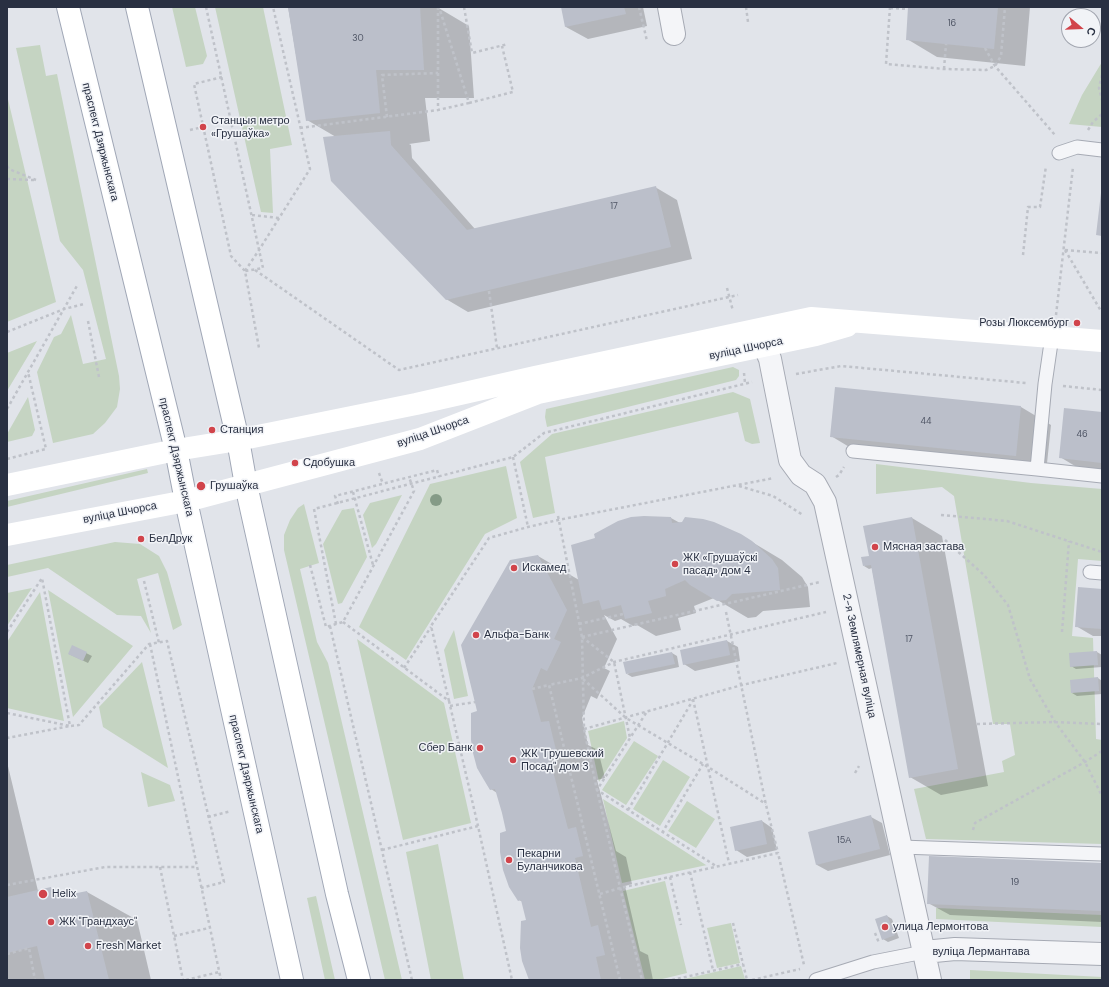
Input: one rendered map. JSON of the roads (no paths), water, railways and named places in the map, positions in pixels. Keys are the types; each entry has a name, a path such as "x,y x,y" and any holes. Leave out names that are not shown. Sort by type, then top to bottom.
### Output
{"main road":[{"name":"праспект Дзяржынскага","path":"68,7 176,450 292,980"},
{"path":"137,7 238,440 246,485 337,894 359,980"},
{"name":"вуліца Шчорса","path":"7,485 176,450 238,440 416,404 811,318 1102,341"},
{"name":"вуліца Шчорса","path":"7,535 186,501 420,439 538,394 816,335 858,322"}],"street":[{"path":"669,7 674,34"},
{"name":"2-я Землямерная вуліца","path":"764,345 770,359 790,460 801,475 815,484 825,502 930,980"},
{"name":"вуліца Лермантава","path":"924,952 955,949 1102,954"}],"lane":[{"path":"1064,151 1077,147 1102,150"},
{"path":"1037,469 1045,384 1052,336"},
{"path":"853,451 1102,476"},
{"path":"902,847 1102,854"},
{"name":"вуліца Лермантава","path":"816,980 873,962 924,952"}],"place":[{"name":"Станцыя метро «Грушаўка»","path":"203,127"},
{"name":"Розы Люксембург","path":"1077,323"},
{"name":"Станция","path":"212,430"},
{"name":"Сдобушка","path":"295,463"},
{"name":"Грушаўка","path":"201,486"},
{"name":"БелДрук","path":"141,539"},
{"name":"Мясная застава","path":"875,547"},
{"name":"ЖК «Грушаўскі пасад» дом 4","path":"675,564"},
{"name":"Искамед","path":"514,568"},
{"name":"Альфа-Банк","path":"476,635"},
{"name":"Сбер Банк","path":"480,748"},
{"name":"ЖК \"Грушевский Посад\" дом 3","path":"513,760"},
{"name":"Пекарни Буланчикова","path":"509,860"},
{"name":"Helix","path":"43,894"},
{"name":"ЖК \"Грандхаус\"","path":"51,922"},
{"name":"улица Лермонтова","path":"885,927"},
{"name":"Fresh Market","path":"88,946"}]}
